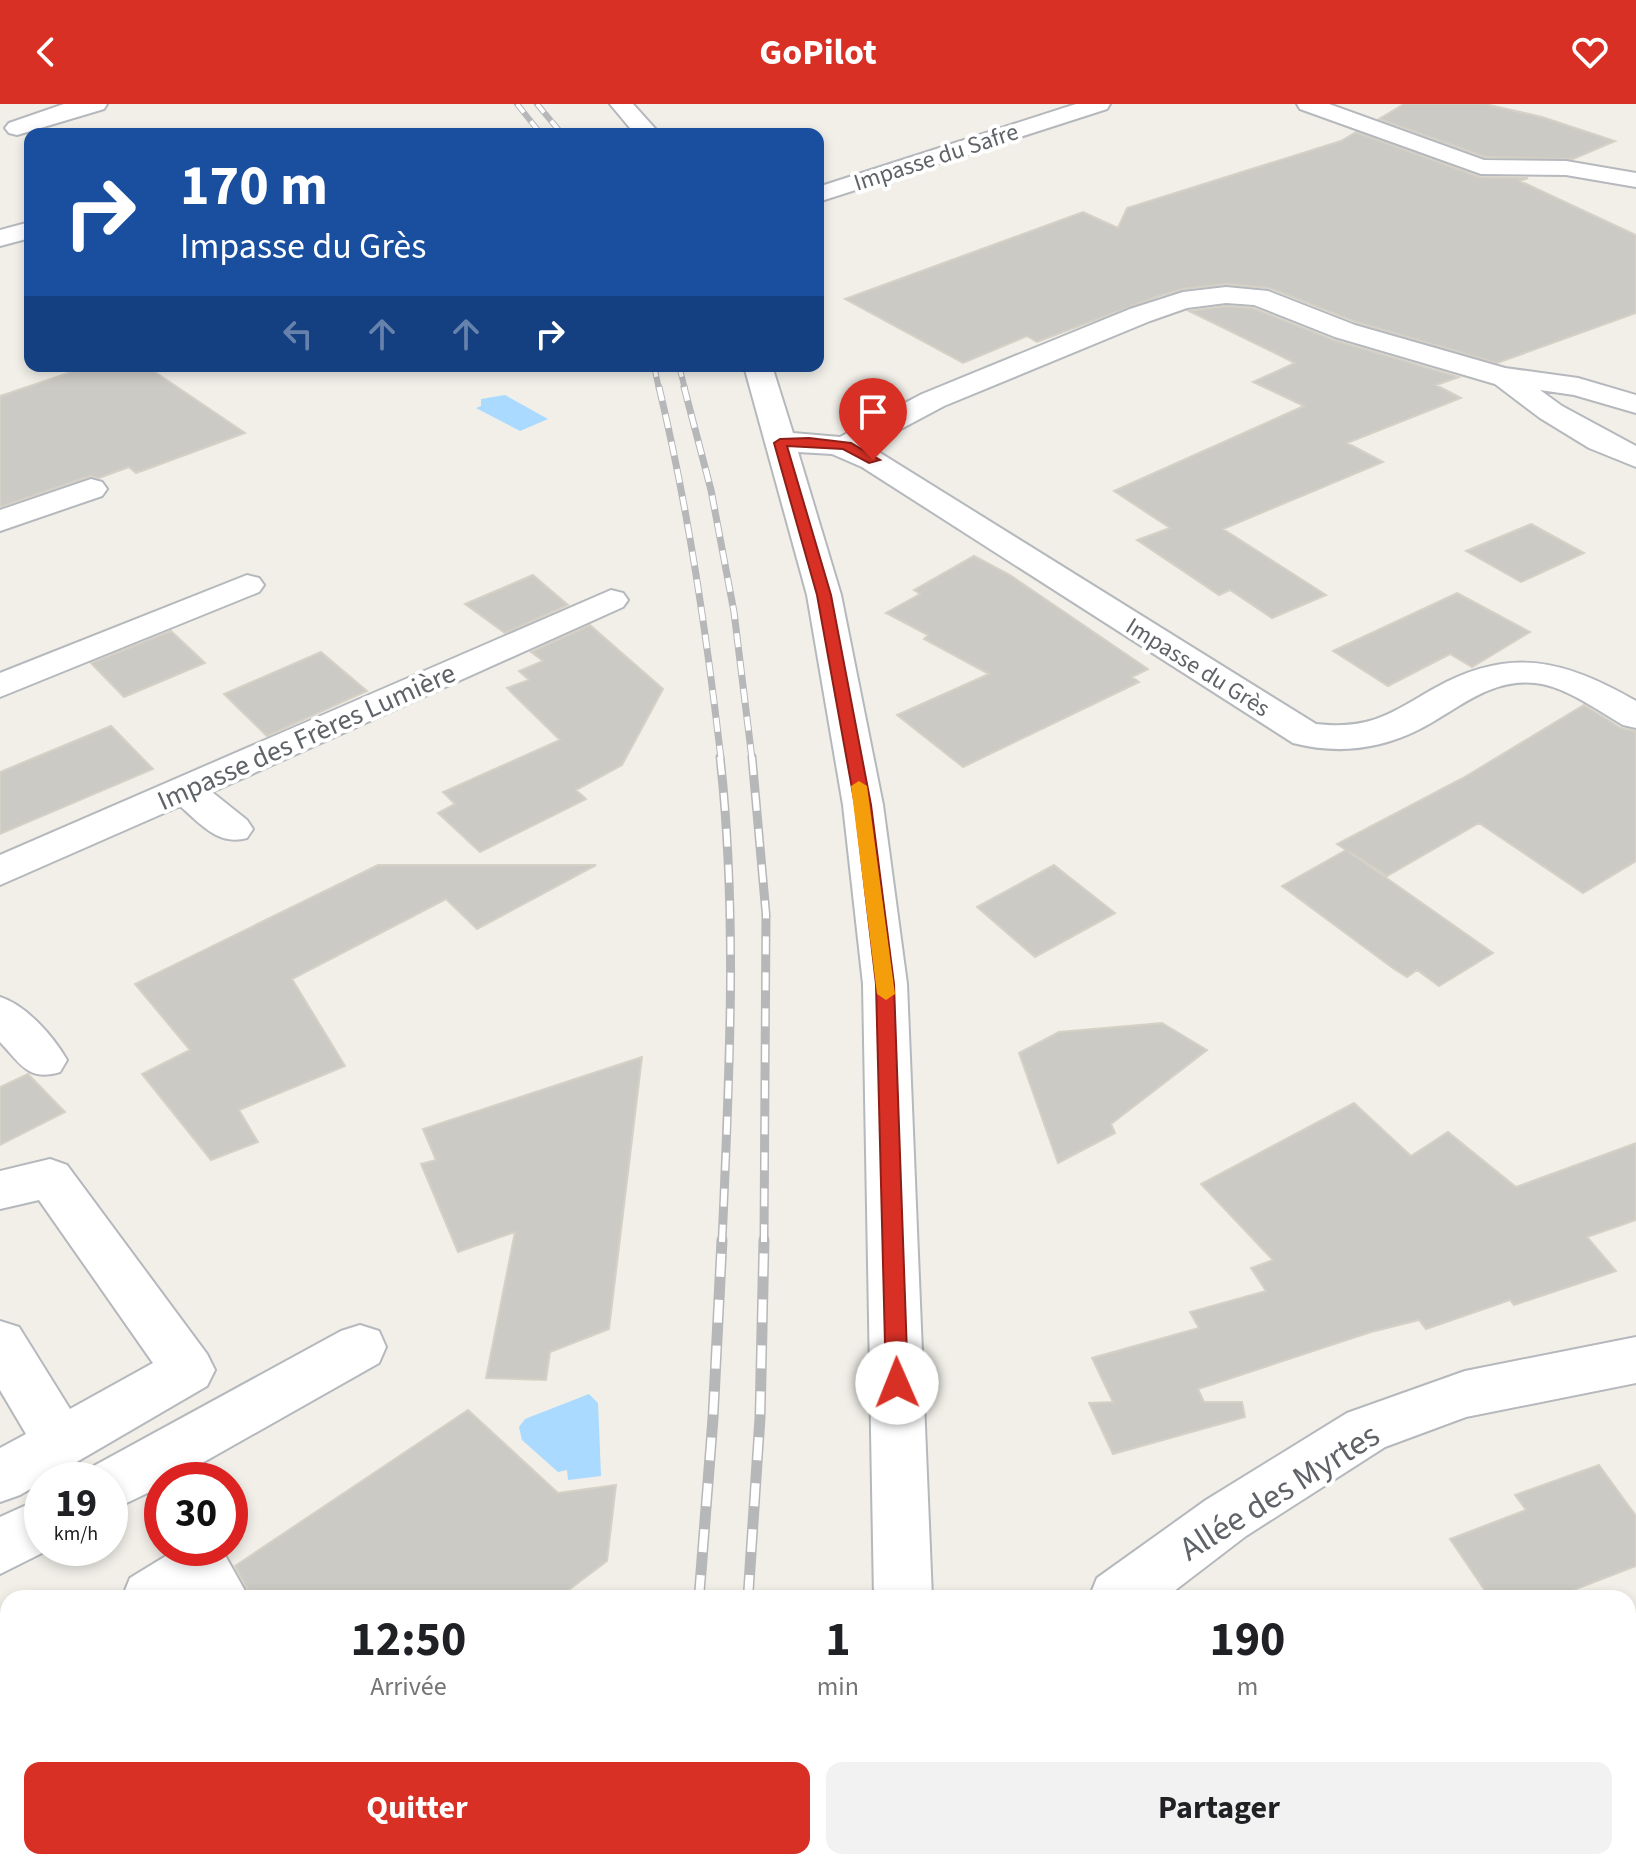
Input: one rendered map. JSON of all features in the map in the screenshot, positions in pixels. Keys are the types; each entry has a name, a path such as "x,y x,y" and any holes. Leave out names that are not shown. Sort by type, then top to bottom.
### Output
{"street":[{"path":"8,104 24,137"},
{"path":"40,128 77,107 96,104"},
{"path":"621,104 643,128"},
{"name":"Impasse du Safre","path":"824,193 1099,104"},
{"path":"1308,104 1481,167 1566,168 1636,180"},
{"path":"0,238 24,232"},
{"path":"847,446 933,400 1140,315 1197,298 1258,297 1372,340 1505,378 1551,412 1636,458"},
{"path":"760,372 824,595 863,805 885,984 903,1590"},
{"path":"1491,373 1578,387 1636,404"},
{"name":"Impasse du Grès","path":"780,443 809,441 847,446 1306,735 1363,737 1387,729 1488,677 1515,671 1536,672 1570,682 1636,717"},
{"path":"0,521 91,489"},
{"path":"0,686 247,585"},
{"name":"Impasse des Frères Lumière","path":"0,871 611,600"},
{"path":"185,790 233,829"},
{"path":"0,1013 44,1060"},
{"path":"0,1190 50,1178 188,1370 0,1477"},
{"path":"0,1343 61,1443"},
{"path":"128,1476 360,1347"},
{"name":"Allée des Myrtes","path":"1129,1590 1226,1518 1366,1430 1465,1394 1636,1360"},
{"path":"0,1547 24,1534"},
{"path":"164,1590 200,1567 215,1590"}],"water":[{"path":"505,395 548,419 520,431 476,408 481,406 481,399"},
{"path":"589,1394 598,1403 601,1476 568,1480 567,1470 558,1472 522,1440 519,1427 525,1419"}],"building":[{"path":"1404,104 1485,104 1542,117 1615,141 1573,159 1485,157 1379,119"},
{"path":"1356,132 1480,177 1528,178 1520,181 1636,235 1636,313 1497,363 1356,322 1269,288 1226,284 1183,289 1159,296 1037,342 1027,336 963,363 845,299 1083,212 1118,228 1127,208 1341,141"},
{"path":"1226,306 1253,308 1334,340 1459,377 1436,385 1461,398 1347,443 1383,462 1223,529 1326,595 1272,618 1230,590 1219,595 1137,540 1170,528 1114,491 1304,406 1253,382 1295,363 1189,311"},
{"path":"71,372 155,372 245,433 136,473 129,467 99,478 90,476 0,507 0,396"},
{"path":"1531,524 1584,553 1521,582 1466,551"},
{"path":"974,556 1010,575 1148,669 1132,677 1139,682 963,767 897,715 989,674 924,639 928,635 886,613 920,594 914,590"},
{"path":"533,575 568,605 505,633 465,604"},
{"path":"1457,593 1530,632 1472,667 1450,654 1388,686 1333,651"},
{"path":"590,625 663,689 622,765 576,790 586,799 480,852 438,813 455,804 443,792 560,740 507,688 529,680 519,671 543,661 531,652"},
{"path":"171,631 205,663 124,697 91,663"},
{"path":"321,652 367,691 267,736 224,694"},
{"path":"1584,705 1621,728 1636,731 1636,861 1583,893 1479,823 1387,876 1348,851 1493,953 1439,986 1417,970 1407,977 1394,969 1282,886 1346,850 1337,844 1463,778"},
{"path":"111,726 153,769 0,834 0,772"},
{"path":"378,865 596,865 477,929 446,899 292,979 345,1066 239,1110 258,1142 211,1160 142,1074 190,1050 135,984"},
{"path":"1054,865 1115,913 1035,957 977,907"},
{"path":"1162,1023 1207,1050 1111,1124 1115,1133 1058,1163 1019,1053 1059,1032"},
{"path":"642,1057 609,1329 550,1352 546,1380 486,1378 515,1232 458,1252 421,1164 436,1160 423,1129"},
{"path":"28,1074 65,1112 0,1145 0,1087"},
{"path":"1354,1103 1411,1156 1448,1132 1516,1187 1636,1143 1636,1220 1587,1237 1616,1271 1514,1305 1510,1300 1426,1329 1419,1320 1371,1332 1198,1389 1204,1402 1242,1402 1245,1417 1113,1454 1089,1403 1113,1402 1092,1358 1199,1328 1190,1312 1266,1291 1251,1268 1273,1260 1201,1184"},
{"path":"468,1410 558,1493 616,1485 607,1561 569,1590 248,1590 235,1566 248,1566 248,1557"},
{"path":"1599,1465 1636,1516 1636,1566 1574,1590 1485,1590 1450,1539 1526,1510 1515,1495"}],"railway":[{"path":"517,104 536,128"},
{"path":"537,104 557,128"},
{"path":"655,372 659,389"},
{"path":"681,372 685,389"},
{"path":"659,387 696,572 721,759"},
{"path":"684,387 711,490 734,612 752,759"},
{"path":"720,757 726,817 730,938 722,1242"},
{"path":"752,757 766,914 764,1242"},
{"path":"700,1590 722,1240"},
{"path":"749,1590 760,1418 764,1240"}],"slow traffic":[{"path":"859,786 886,994"}],"route":[{"path":"873,460 847,446 809,441 780,443 824,595 863,805 885,984 897,1383"}]}
